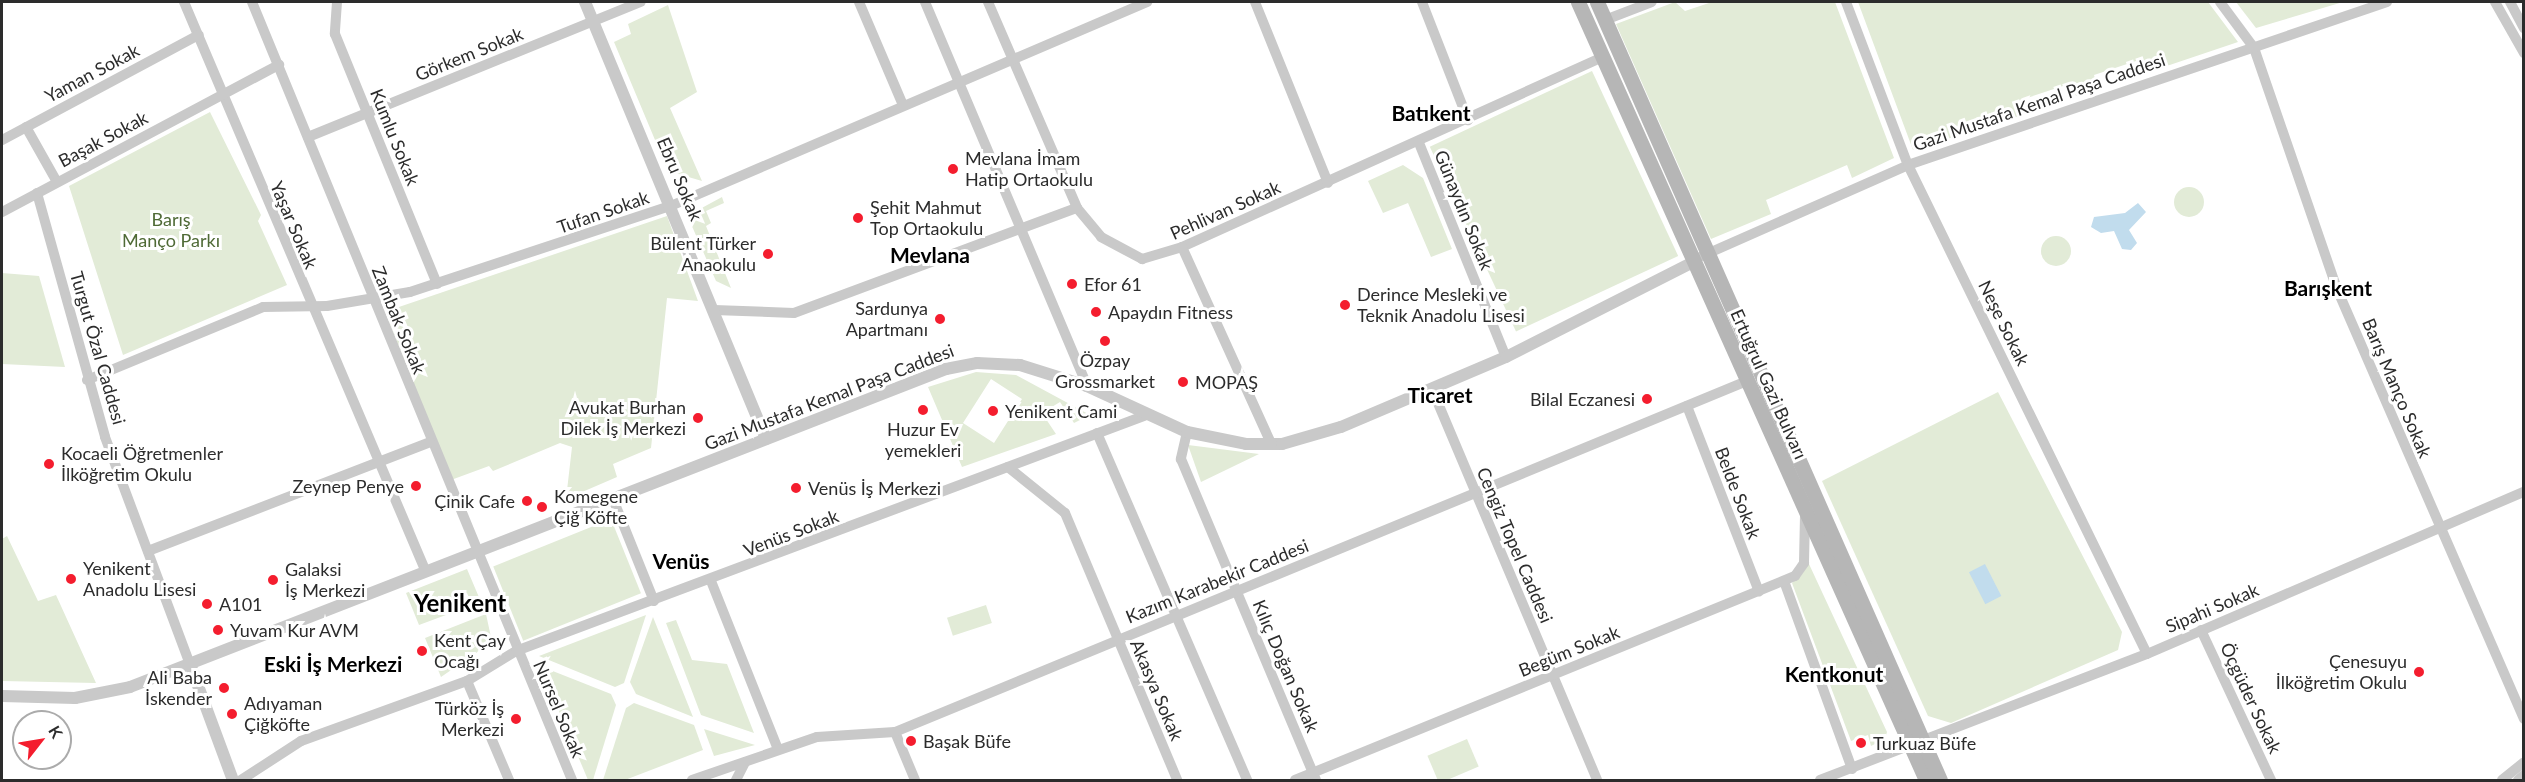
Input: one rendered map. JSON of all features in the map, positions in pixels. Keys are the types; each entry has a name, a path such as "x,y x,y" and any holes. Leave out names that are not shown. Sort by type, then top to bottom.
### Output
{"main road":[{"name":"Ertuğrul Gazi Bulvarı","path":"1578,2 1805,515 1918,747 1940,780"},
{"name":"Ertuğrul Gazi Bulvarı","path":"1597,2 1708,253 1918,747 1926,780"}],"street":[{"name":"Yaşar Sokak","path":"184,2 199,35 220,96 426,572"},
{"name":"Zambak Sokak","path":"252,2 516,651"},
{"name":"Kumlu Sokak","path":"337,2 335,34 437,284"},
{"name":"Ebru Sokak","path":"585,2 673,205 766,439"},
{"name":"Görkem Sokak","path":"308,137 641,2"},
{"path":"860,2 903,105"},
{"path":"925,2 1087,386"},
{"name":"Pehlivan Sokak","path":"987,2 1077,208 1101,237 1132,257 1153,258 1182,247 1419,143 1602,57"},
{"name":"Tufan Sokak","path":"87,380 263,307 311,306 372,298 437,284 673,205 958,82 1010,57 1147,2"},
{"path":"1255,2 1328,183"},
{"path":"1422,2 1468,120"},
{"path":"1605,20 1652,2"},
{"name":"Neşe Sokak","path":"1846,2 1908,165 2147,654"},
{"name":"Barış Manço Sokak","path":"2220,2 2254,48 2337,289 2523,719"},
{"name":"Gazi Mustafa Kemal Paşa Caddesi","path":"2,696 93,696 190,664 766,439 963,365 1020,365 1087,386 1144,416 1187,432 1272,445 1319,435 1506,357 1708,253 1908,165 2254,48 2366,5 2387,2"},
{"path":"2495,2 2523,53"},
{"path":"2510,2 2523,28"},
{"name":"Yaman Sokak","path":"2,140 199,35"},
{"name":"Başak Sokak","path":"2,212 279,66"},
{"path":"26,127 57,182"},
{"name":"Günaydın Sokak","path":"1419,143 1506,357"},
{"name":"Turgut Özal Caddesi","path":"37,193 87,380 233,780"},
{"path":"714,310 794,313 1077,208"},
{"path":"1182,247 1272,445"},
{"name":"Kazım Karabekir Caddesi","path":"692,780 817,737 895,732 1747,381"},
{"name":"Cengiz Topel Caddesi","path":"1432,389 1597,780"},
{"name":"Belde Sokak","path":"1687,406 1759,592"},
{"name":"Venüs Sokak","path":"241,780 311,737 467,681 516,651 711,581 1144,416"},
{"name":"Kılıç Doğan Sokak","path":"1187,432 1181,459 1315,777"},
{"path":"1097,433 1247,780"},
{"path":"148,551 376,460 430,442"},
{"name":"Akasya Sokak","path":"1008,467 1065,513 1177,780"},
{"name":"Sipahi Sokak","path":"1821,780 1918,747 2147,654 2523,492"},
{"path":"613,500 654,601"},
{"name":"Begüm Sokak","path":"1295,780 1315,777 1552,676 1784,581 1804,562 1805,515"},
{"path":"711,581 778,749"},
{"path":"1784,581 1852,769"},
{"name":"Öçgüder Sokak","path":"2201,630 2271,780"},
{"name":"Nursel Sokak","path":"516,651 572,780"},
{"path":"467,681 508,780"},
{"path":"895,732 915,780"},
{"path":"736,780 745,762"},
{"path":"2502,780 2523,762"},
{"path":"2518,780 2523,776"}],"green space":[{"path":"1675,2 1685,11 1712,2 1835,2 1894,158 1852,178 1847,165 1766,200 1771,214 1711,239 1616,24"},
{"path":"1858,2 2208,2 2238,42 2143,74 2139,60 2094,75 2098,89 2076,96 2072,83 2015,102 2019,116 1913,150"},
{"path":"2236,2 2343,2 2256,28"},
{"path":"668,5 697,92 670,108 702,181 668,171 614,42 631,34 628,24"},
{"path":"1592,71 1678,256 1516,332 1430,147"},
{"name":"Barış Manço Parkı","path":"210,112 261,215 258,221 287,285 123,355 69,186"},
{"path":"1403,165 1423,178 1452,249 1431,257 1408,203 1383,213 1368,181"},
{"path":"2189,187 2195,188 2203,196 2203,208 2195,216 2189,217 2183,216 2175,208 2174,202 2175,196 2183,188"},
{"path":"722,197 724,203 706,211 711,223 706,226 731,288 716,281 691,224 698,210"},
{"path":"667,216 698,301 667,298 651,448 613,464 617,477 566,499 572,447 560,443 493,471 489,466 451,480 388,319 393,309"},
{"path":"2056,236 2062,237 2070,245 2070,257 2062,265 2056,266 2050,265 2042,257 2041,251 2042,245 2050,237"},
{"path":"2,273 39,276 65,367 2,364"},
{"path":"976,372 1016,375 1090,415 1074,423 1060,402 1042,413 1056,434 962,467 928,387","holes":["991,379 1022,399 994,443 963,423"]},
{"path":"1998,392 2122,632 2118,650 1951,723 1928,716 1822,481"},
{"path":"1188,445 1259,454 1201,482"},
{"path":"611,519 641,593 523,641 493,567"},
{"path":"7,536 38,601 56,595 96,683 2,681 2,539"},
{"path":"1809,564 1887,732 1885,739 1871,746 1868,735 1851,741 1792,583"},
{"path":"467,569 481,602 472,605 467,593 450,600 454,612 419,625 406,593"},
{"path":"986,605 992,623 953,636 947,618"},
{"path":"486,614 492,642 441,677 425,638"},
{"path":"646,615 624,683 615,687 539,656"},
{"path":"653,617 693,717 636,694 630,682"},
{"path":"676,620 692,660 727,664 754,733 701,715 666,623"},
{"path":"540,666 611,694 616,705 593,780 588,780"},
{"path":"634,703 694,725 703,750 625,780 603,780 626,708"},
{"path":"704,729 755,745 714,756"},
{"path":"1467,739 1479,767 1447,780 1438,780 1427,756"}],"water":[{"path":"2138,203 2146,212 2129,230 2137,243 2131,250 2122,249 2114,231 2101,233 2091,227 2094,217 2125,213"},
{"path":"1985,564 2001,596 1985,604 1969,572"}],"place":[{"name":"Mevlana İmam Hatip Ortaokulu","path":"953,169"},
{"name":"Şehit Mahmut Top Ortaokulu","path":"858,218"},
{"name":"Bülent Türker Anaokulu","path":"768,254"},
{"name":"Efor 61","path":"1072,284"},
{"name":"Derince Mesleki ve Teknik Anadolu Lisesi","path":"1345,305"},
{"name":"Apaydın Fitness","path":"1096,312"},
{"name":"Sardunya Apartmanı","path":"940,319"},
{"name":"Özpay Grossmarket","path":"1105,341"},
{"name":"MOPAŞ","path":"1183,382"},
{"name":"Bilal Eczanesi","path":"1647,399"},
{"name":"Huzur Ev yemekleri","path":"923,410"},
{"name":"Yenikent Cami","path":"993,411"},
{"name":"Avukat Burhan Dilek İş Merkezi","path":"698,418"},
{"name":"Kocaeli Öğretmenler İlköğretim Okulu","path":"49,464"},
{"name":"Zeynep Penye","path":"416,486"},
{"name":"Venüs İş Merkezi","path":"796,488"},
{"name":"Çinik Cafe","path":"527,501"},
{"name":"Komegene Çiğ Köfte","path":"542,507"},
{"name":"Yenikent Anadolu Lisesi","path":"71,579"},
{"name":"Galaksi İş Merkezi","path":"273,580"},
{"name":"A101","path":"207,604"},
{"name":"Yuvam Kur AVM","path":"218,630"},
{"name":"Kent Çay Ocağı","path":"422,651"},
{"name":"Çenesuyu İlköğretim Okulu","path":"2419,672"},
{"name":"Ali Baba İskender","path":"224,688"},
{"name":"Adıyaman Çiğköfte","path":"232,714"},
{"name":"Türköz İş Merkezi","path":"516,719"},
{"name":"Başak Büfe","path":"911,741"},
{"name":"Turkuaz Büfe","path":"1861,743"}],"district":[{"name":"Batıkent","path":"1431,113"},
{"name":"Mevlana","path":"930,255"},
{"name":"Barışkent","path":"2328,288"},
{"name":"Ticaret","path":"1440,395"},
{"name":"Venüs","path":"681,561"},
{"name":"Yenikent","path":"460,603"},
{"name":"Eski İş Merkezi","path":"333,664"},
{"name":"Kentkonut","path":"1834,674"}]}
